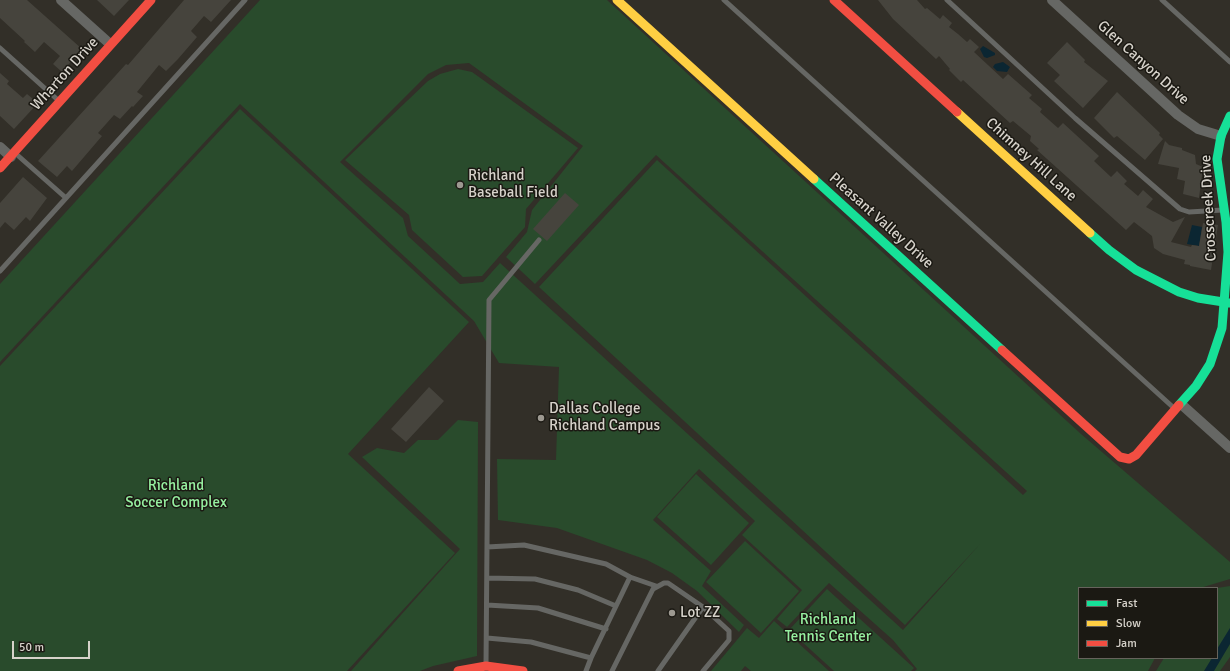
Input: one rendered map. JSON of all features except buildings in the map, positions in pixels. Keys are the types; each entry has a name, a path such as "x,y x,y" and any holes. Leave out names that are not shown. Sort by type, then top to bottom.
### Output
{"street":[{"path":"61,0 110,44"},
{"name":"Wharton Drive","path":"0,168 151,0"},
{"name":"Pleasant Valley Drive","path":"617,0 1120,457 1129,459"},
{"name":"Chimney Hill Lane","path":"834,0 845,6 1109,250 1136,270 1162,284 1198,298 1226,303"},
{"name":"Glen Canyon Drive","path":"1052,0 1178,115 1198,129 1221,136"},
{"name":"Crosscreek Drive","path":"1129,459 1136,455 1179,407 1210,364 1222,328 1226,303 1228,252 1217,159 1221,136 1230,116"},
{"path":"0,147 12,154"},
{"path":"1179,407 1230,448"},
{"path":"458,671 486,666 523,671"}],"lane":[{"path":"0,271 245,0"},
{"path":"724,0 1179,407"},
{"path":"947,0 1075,118 1180,209 1190,212 1224,210"},
{"path":"1162,0 1230,62"},
{"path":"0,48 59,101"},
{"path":"12,154 66,198"},
{"path":"486,666 489,300 539,240"},
{"path":"487,547 524,545 606,564 630,578 656,586 668,583 703,607 727,628 730,637 703,671"},
{"path":"487,578 535,579 578,590 616,606"},
{"path":"586,671 630,578"},
{"path":"612,671 656,586"},
{"path":"487,605 538,608 606,628"},
{"path":"658,671 703,607"},
{"path":"487,638 531,642 591,658"}],"green space":[{"path":"260,0 607,0 1081,434 1230,562 1230,579 1203,587 1078,587 1078,659 1154,659 1148,671 915,671 917,669 893,640 829,583 787,627 777,619 802,590 742,535 755,521 699,469 653,520 711,571 702,586 744,625 739,632 697,591 672,573 647,560 557,528 498,520 497,459 556,460 559,367 499,363 474,321 240,104 0,362 0,284","holes":["469,63 583,146 532,210 527,232 506,257 535,284 656,155 1027,491 1023,495 657,160 539,287 905,625 981,543 903,630 500,263 483,282 460,284 408,236 403,218 340,162 428,74 446,65"]},
{"name":"Richland Baseball Field","path":"458,69 472,72 578,148 526,209 525,227 482,276 463,277 412,230 409,215 345,160 428,81 440,74"},
{"name":"Richland Soccer Complex","path":"240,109 469,322 348,454 455,553 347,671 0,671 0,366"},
{"path":"458,420 478,422 477,656 433,666 420,671 351,671 460,549 362,457 377,448 404,453 418,440 438,440"},
{"path":"696,474 749,523 711,565 657,517"},
{"name":"Richland Tennis Center","path":"745,541 799,591 761,633 706,582"},
{"path":"1230,586 1230,657 1220,671 1156,671 1163,659 1218,659 1218,588"},
{"name":"Richland Tennis Center","path":"827,589 914,668 911,671 834,671 789,630"},
{"path":"774,621 829,671 751,671 745,666 741,671 711,671 747,628 759,638"}],"water":[{"path":"983,46 995,53 995,55 987,58 984,57 980,49"},
{"path":"1003,62 1010,67 1007,72 997,71 993,67 995,64"},
{"path":"1192,225 1202,227 1199,246 1187,244"},
{"path":"1230,628 1230,644 1214,671 1204,671 1211,659 1218,659 1218,647"}],"traffic: fast":[{"path":"1179,405 1196,386 1210,364 1222,328 1228,252 1226,222 1217,159 1221,136 1230,116"},
{"path":"814,179 1002,350"},
{"path":"1090,233 1109,250 1136,270 1179,292 1198,298 1230,303"}],"traffic: slow":[{"path":"617,0 814,179"},
{"path":"957,112 1090,233"}],"traffic: jam":[{"path":"0,168 151,0"},
{"path":"834,0 957,112"},
{"path":"1002,350 1120,457 1129,459 1136,455 1179,405"},
{"path":"458,671 486,666 523,671"}],"place":[{"name":"Richland Baseball Field","path":"460,185"},
{"name":"Dallas College Richland Campus","path":"541,418"},
{"name":"Lot ZZ","path":"672,613"}]}
